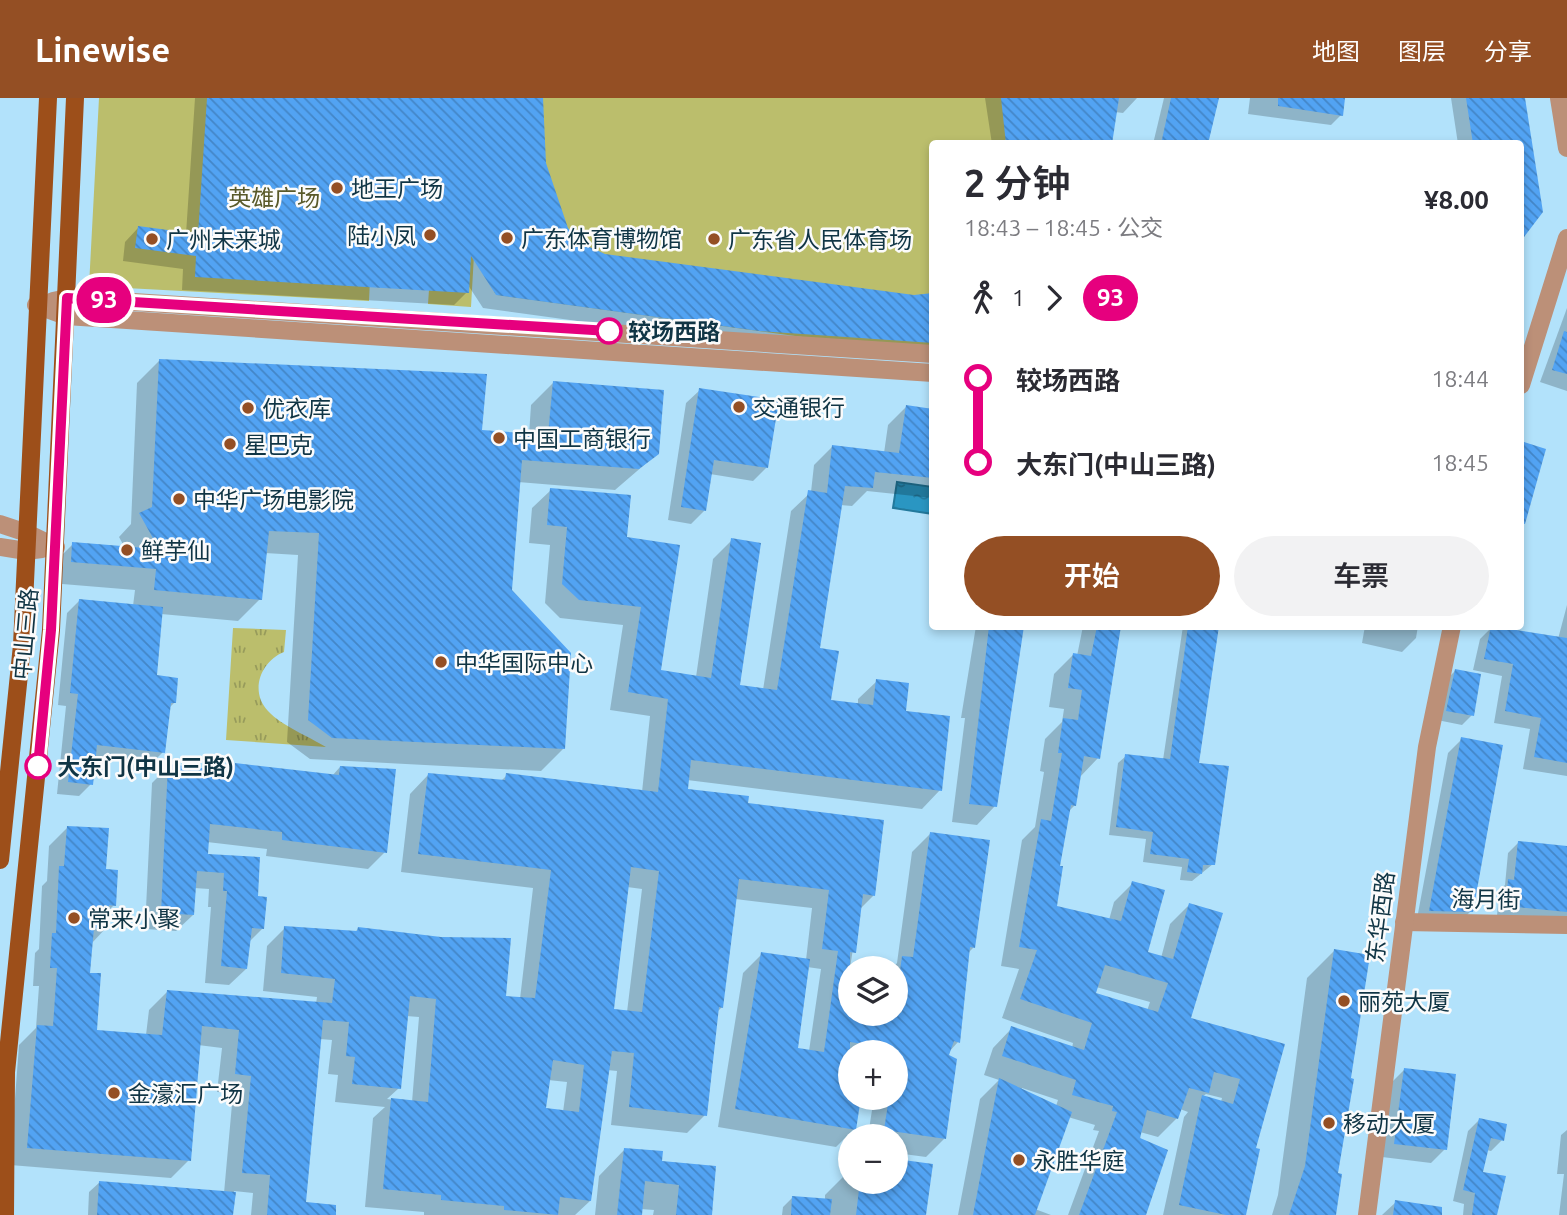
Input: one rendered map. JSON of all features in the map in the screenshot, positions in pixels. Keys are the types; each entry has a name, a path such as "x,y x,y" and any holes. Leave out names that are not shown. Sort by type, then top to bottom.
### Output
{"main road":[{"name":"中山三路","path":"0,860 22,645 36,306 48,98"},
{"name":"中山三路","path":"5,1215 6,1072 51,630 75,98"}],"street":[{"path":"1559,98 1567,148"},
{"path":"1524,375 1567,238"},
{"path":"36,306 67,298 929,354"},
{"path":"36,306 66,316 929,373"},
{"path":"0,524 27,542"},
{"path":"0,547 27,542 56,547"},
{"name":"东华西路","path":"1367,1215 1427,747 1450,630"},
{"name":"海月街","path":"1404,922 1567,925"}],"green space":[{"name":"英雄广场","path":"99,98 483,98 471,307 428,304 434,219 373,215 369,301 89,286"},
{"name":"广东省人民体育场","path":"501,98 1071,98 1064,140 929,140 929,346 817,339 497,295 494,292"},
{"path":"233,628 286,630 284,652 276,656 264,669 260,677 259,695 262,703 274,716 326,747 226,740"}],"water":[{"path":"897,482 929,486 929,513 893,508"}],"building":[{"path":"207,98 543,98 546,163 568,228 581,243 605,254 914,295 929,293 929,343 759,331 496,295 471,256 469,293 195,277 196,256 135,248 138,226 198,234"},
{"path":"1001,98 1119,98 1113,140 1006,140"},
{"path":"1171,98 1219,98 1209,140 1162,140"},
{"path":"1278,98 1345,98 1343,116 1278,106"},
{"path":"1466,98 1525,98 1543,212 1524,237 1524,140 1472,140"},
{"path":"1564,331 1567,332 1567,374 1552,370"},
{"path":"159,359 487,374 482,430 548,435 553,381 664,390 659,454 639,469 522,460 512,590 571,653 565,749 332,738 308,720 319,533 269,531 262,600 154,590 156,569 71,562 72,542 159,549 139,513 152,507"},
{"path":"699,388 779,400 768,468 714,460 706,511 681,507"},
{"path":"906,405 929,408 929,478 875,472 873,488 845,486 820,648 839,651 831,700 873,705 876,679 909,683 906,711 950,716 942,791 691,760 688,789 749,796 748,803 884,820 875,896 863,894 856,953 838,956 838,1026 908,1026 908,957 913,957 930,832 990,840 975,948 970,947 960,1043 954,1041 949,1055 957,1059 946,1139 908,1133 908,1124 885,1124 887,1110 908,1110 908,1040 838,1040 838,1110 859,1110 857,1124 838,1124 838,1127 735,1109 761,952 810,959 798,1048 824,1052 838,951 822,949 829,890 739,879 723,1008 719,1007 707,1116 629,1107 634,1053 612,1051 591,1201 560,1197 558,1215 504,1210 504,1206 441,1200 441,1195 383,1189 391,1098 428,1102 436,999 410,996 401,1089 352,1084 355,1057 346,1056 349,1022 323,1020 306,1202 336,1205 336,1215 267,1215 270,1175 242,1173 251,1076 235,1074 239,1030 202,1026 191,1161 27,1148 37,1025 53,1026 57,968 50,968 52,933 56,933 59,866 64,866 67,826 109,828 106,869 118,870 116,906 109,905 108,929 94,928 90,973 101,973 97,1030 162,1035 167,990 332,1003 335,979 281,973 284,926 357,931 358,927 441,937 511,938 506,996 535,998 551,870 418,854 428,773 505,780 506,773 658,792 668,699 628,692 641,607 579,600 562,584 567,527 547,525 550,488 631,495 627,537 680,545 661,670 711,678 731,538 761,543 740,685 777,690 808,490 827,493 832,445 899,453","holes":["631,867 659,871 642,1012 614,1009","553,1060 584,1065 579,1112 546,1108"]},
{"path":"1524,442 1546,449 1524,524"},
{"path":"79,599 163,607 157,675 178,678 176,703 171,703 165,753 97,745 93,785 68,782 78,694 70,693"},
{"path":"989,630 1023,630 997,807 969,804"},
{"path":"1096,630 1120,630 1100,759 1084,756 1076,806 1071,805 1060,866 1063,866 1057,906 1121,921 1132,881 1165,890 1148,952 1173,959 1189,903 1223,913 1191,1018 1285,1044 1256,1148 1260,1149 1246,1215 1226,1215 1179,1205 1202,1095 1233,1104 1240,1079 1214,1072 1209,1093 1189,1088 1178,1119 1147,1110 1140,1138 1168,1150 1146,1215 1079,1215 1117,1112 1112,1111 1113,1106 1072,1095 1076,1080 1002,1056 1011,1026 1084,1050 1092,1023 1020,999 1037,950 1019,947 1041,819 1051,821 1062,753 1058,753 1063,718 1078,720 1082,690 1068,688 1073,653 1091,656","holes":["1105,965 1168,983 1158,1012 1096,993"]},
{"path":"1187,630 1218,630 1199,763 1229,766 1215,865 1203,865 1202,874 1187,872 1189,859 1150,854 1153,832 1116,827 1125,754 1170,759"},
{"path":"1490,630 1516,630 1567,638 1567,763 1534,757 1541,718 1505,711 1513,664 1484,659"},
{"path":"1455,669 1481,674 1474,716 1446,711"},
{"path":"1461,737 1503,745 1473,912 1429,911"},
{"path":"235,763 339,775 340,766 396,769 387,853 282,840 282,832 210,824 208,854 260,857 258,896 267,897 264,929 252,928 247,969 221,966 227,891 223,891 224,873 197,871 194,915 161,913 168,764 234,772"},
{"path":"1518,841 1567,846 1567,912 1506,906 1508,879 1514,880"},
{"path":"1334,949 1370,955 1351,1078 1354,1079 1338,1173 1342,1174 1336,1215 1289,1215 1305,1166"},
{"path":"1404,1068 1456,1074 1447,1150 1394,1144"},
{"name":"永胜华庭","path":"999,1078 1072,1112 1035,1215 973,1215"},
{"path":"1479,1118 1507,1124 1504,1141 1491,1138 1483,1172 1506,1176 1497,1215 1472,1215 1475,1193 1463,1190"},
{"path":"624,1148 663,1151 662,1161 716,1166 712,1215 676,1215 679,1185 645,1181 642,1215 617,1215"},
{"path":"908,1161 933,1164 926,1215 856,1215 858,1194 908,1194"},
{"path":"99,1181 236,1192 233,1215 97,1215"},
{"path":"792,1196 832,1199 830,1215 791,1215"},
{"path":"1395,1200 1442,1207 1442,1215 1393,1215"}],"bus line":[{"name":"93","path":"38,766 51,630 67,298 609,331"}],"place":[{"name":"地王广场","path":"337,188"},
{"name":"陆小凤","path":"430,235"},
{"name":"广东体育博物馆","path":"507,238"},
{"name":"广州未来城","path":"152,239"},
{"name":"广东省人民体育场","path":"714,239"},
{"name":"较场西路","path":"609,331"},
{"name":"交通银行","path":"739,407"},
{"name":"优衣库","path":"248,408"},
{"name":"中国工商银行","path":"499,438"},
{"name":"星巴克","path":"230,444"},
{"name":"中华广场电影院","path":"179,499"},
{"name":"鲜芋仙","path":"127,550"},
{"name":"中华国际中心","path":"441,662"},
{"name":"大东门(中山三路)","path":"38,766"},
{"name":"常来小聚","path":"74,918"},
{"name":"丽苑大厦","path":"1344,1001"},
{"name":"金濠汇广场","path":"114,1093"},
{"name":"移动大厦","path":"1329,1123"},
{"name":"永胜华庭","path":"1019,1160"}]}
